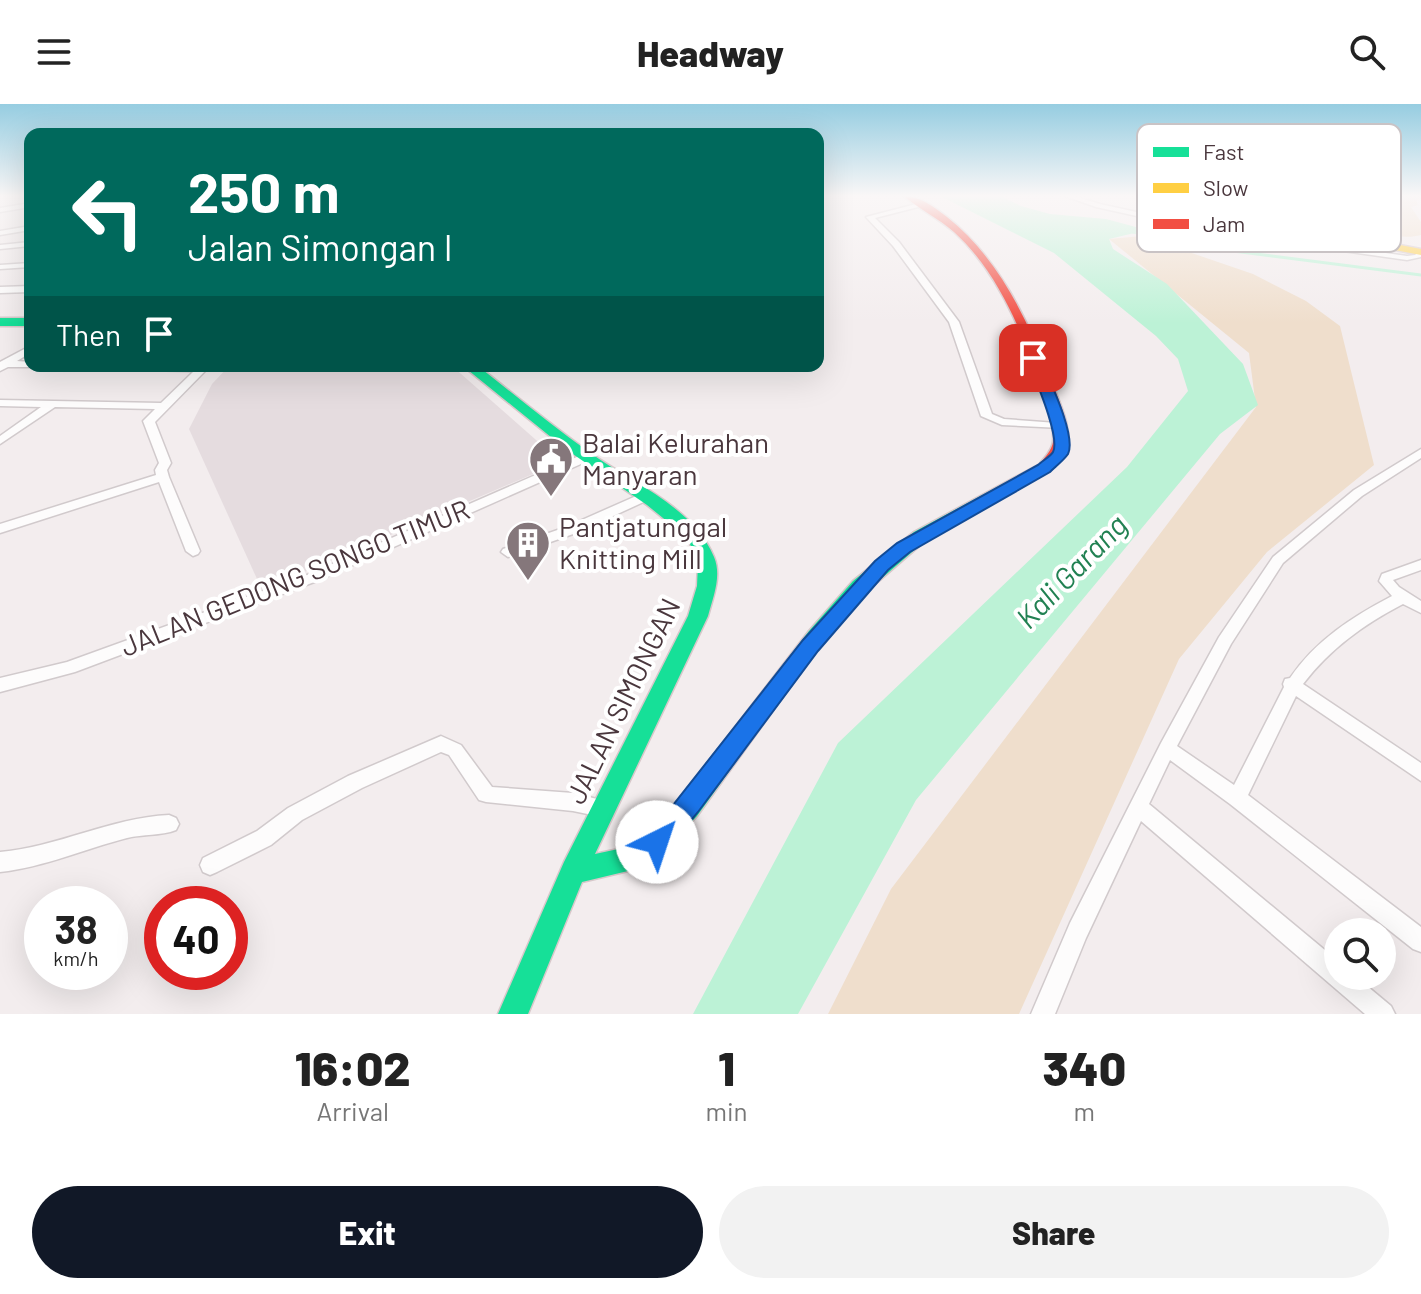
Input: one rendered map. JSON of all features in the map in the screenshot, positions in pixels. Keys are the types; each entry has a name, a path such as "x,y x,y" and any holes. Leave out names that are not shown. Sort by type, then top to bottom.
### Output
{"street":[{"path":"891,238 954,322 987,416 1002,422 1057,426"},
{"path":"573,871 630,859 657,842 811,645 862,585 903,547 1054,460 1062,447 1057,426 1013,305 999,278 964,238"},
{"path":"0,247 24,245"},
{"path":"1365,252 1407,258 1417,257 1421,252 1401,248"},
{"path":"0,267 24,265"},
{"path":"0,290 24,289"},
{"path":"0,322 24,322"},
{"path":"2,365 24,352"},
{"path":"2,365 24,365"},
{"path":"193,551 163,477 161,470 165,463 149,421 199,372"},
{"name":"JALAN SIMONGAN","path":"478,372 692,536 704,554 709,581 698,616 639,741 602,808 513,1014"},
{"path":"0,403 162,406"},
{"path":"0,441 51,404"},
{"path":"1043,1014 1078,931 1167,748 1225,641 1278,560 1358,493 1421,453"},
{"name":"JALAN GEDONG SONGO TIMUR","path":"0,685 69,668 312,578 586,457"},
{"path":"0,529 163,477"},
{"path":"508,552 571,530 643,497"},
{"path":"1421,565 1387,577 1396,592 1421,608"},
{"path":"1237,798 1291,684 1317,652 1347,626 1396,592"},
{"path":"1291,684 1421,773"},
{"path":"210,865 264,838 295,814 355,782 441,744 455,750 486,794 508,799 579,801 602,808"},
{"path":"1167,748 1237,798 1421,941"},
{"path":"1139,807 1383,1014"},
{"path":"0,862 60,852 147,823 169,824"}],"shaded area":[{"path":"1137,238 1137,252 1189,252 1253,274 1306,301 1340,326 1374,465 1267,552 1179,659 1019,1014 828,1014 891,889 1256,407 1249,353 1109,239"},
{"path":"223,372 459,372 561,462 262,590 189,429 212,384"}],"water":[{"name":"Kali Garang","path":"1025,238 1111,238 1113,249 1167,284 1243,364 1258,405 1220,434 916,800 798,1014 693,1014 838,743 1127,467 1188,391 1178,359 1156,336 1054,253"}],"waterway":[{"path":"1241,252 1421,275"}],"traffic: fast":[{"path":"0,322 24,322"},
{"path":"478,372 572,447 670,514 697,542 705,556 708,572 698,616 573,871 513,1014"},
{"path":"573,871 628,859 657,841 688,808 816,636 860,586 920,536 1044,468"}],"traffic: slow":[{"path":"1401,248 1421,252"}],"traffic: jam":[{"path":"965,238 978,251 1009,298 1054,407 1060,426 1060,452 1044,468"}],"place":[{"name":"Balai Kelurahan Manyaran","path":"551,498"},
{"name":"Pantjatunggal Knitting Mill","path":"528,582"}],"route":[{"path":"657,842 811,645 881,565 903,547 1044,468 1061,453 1062,442 1052,404 1033,358"}]}
